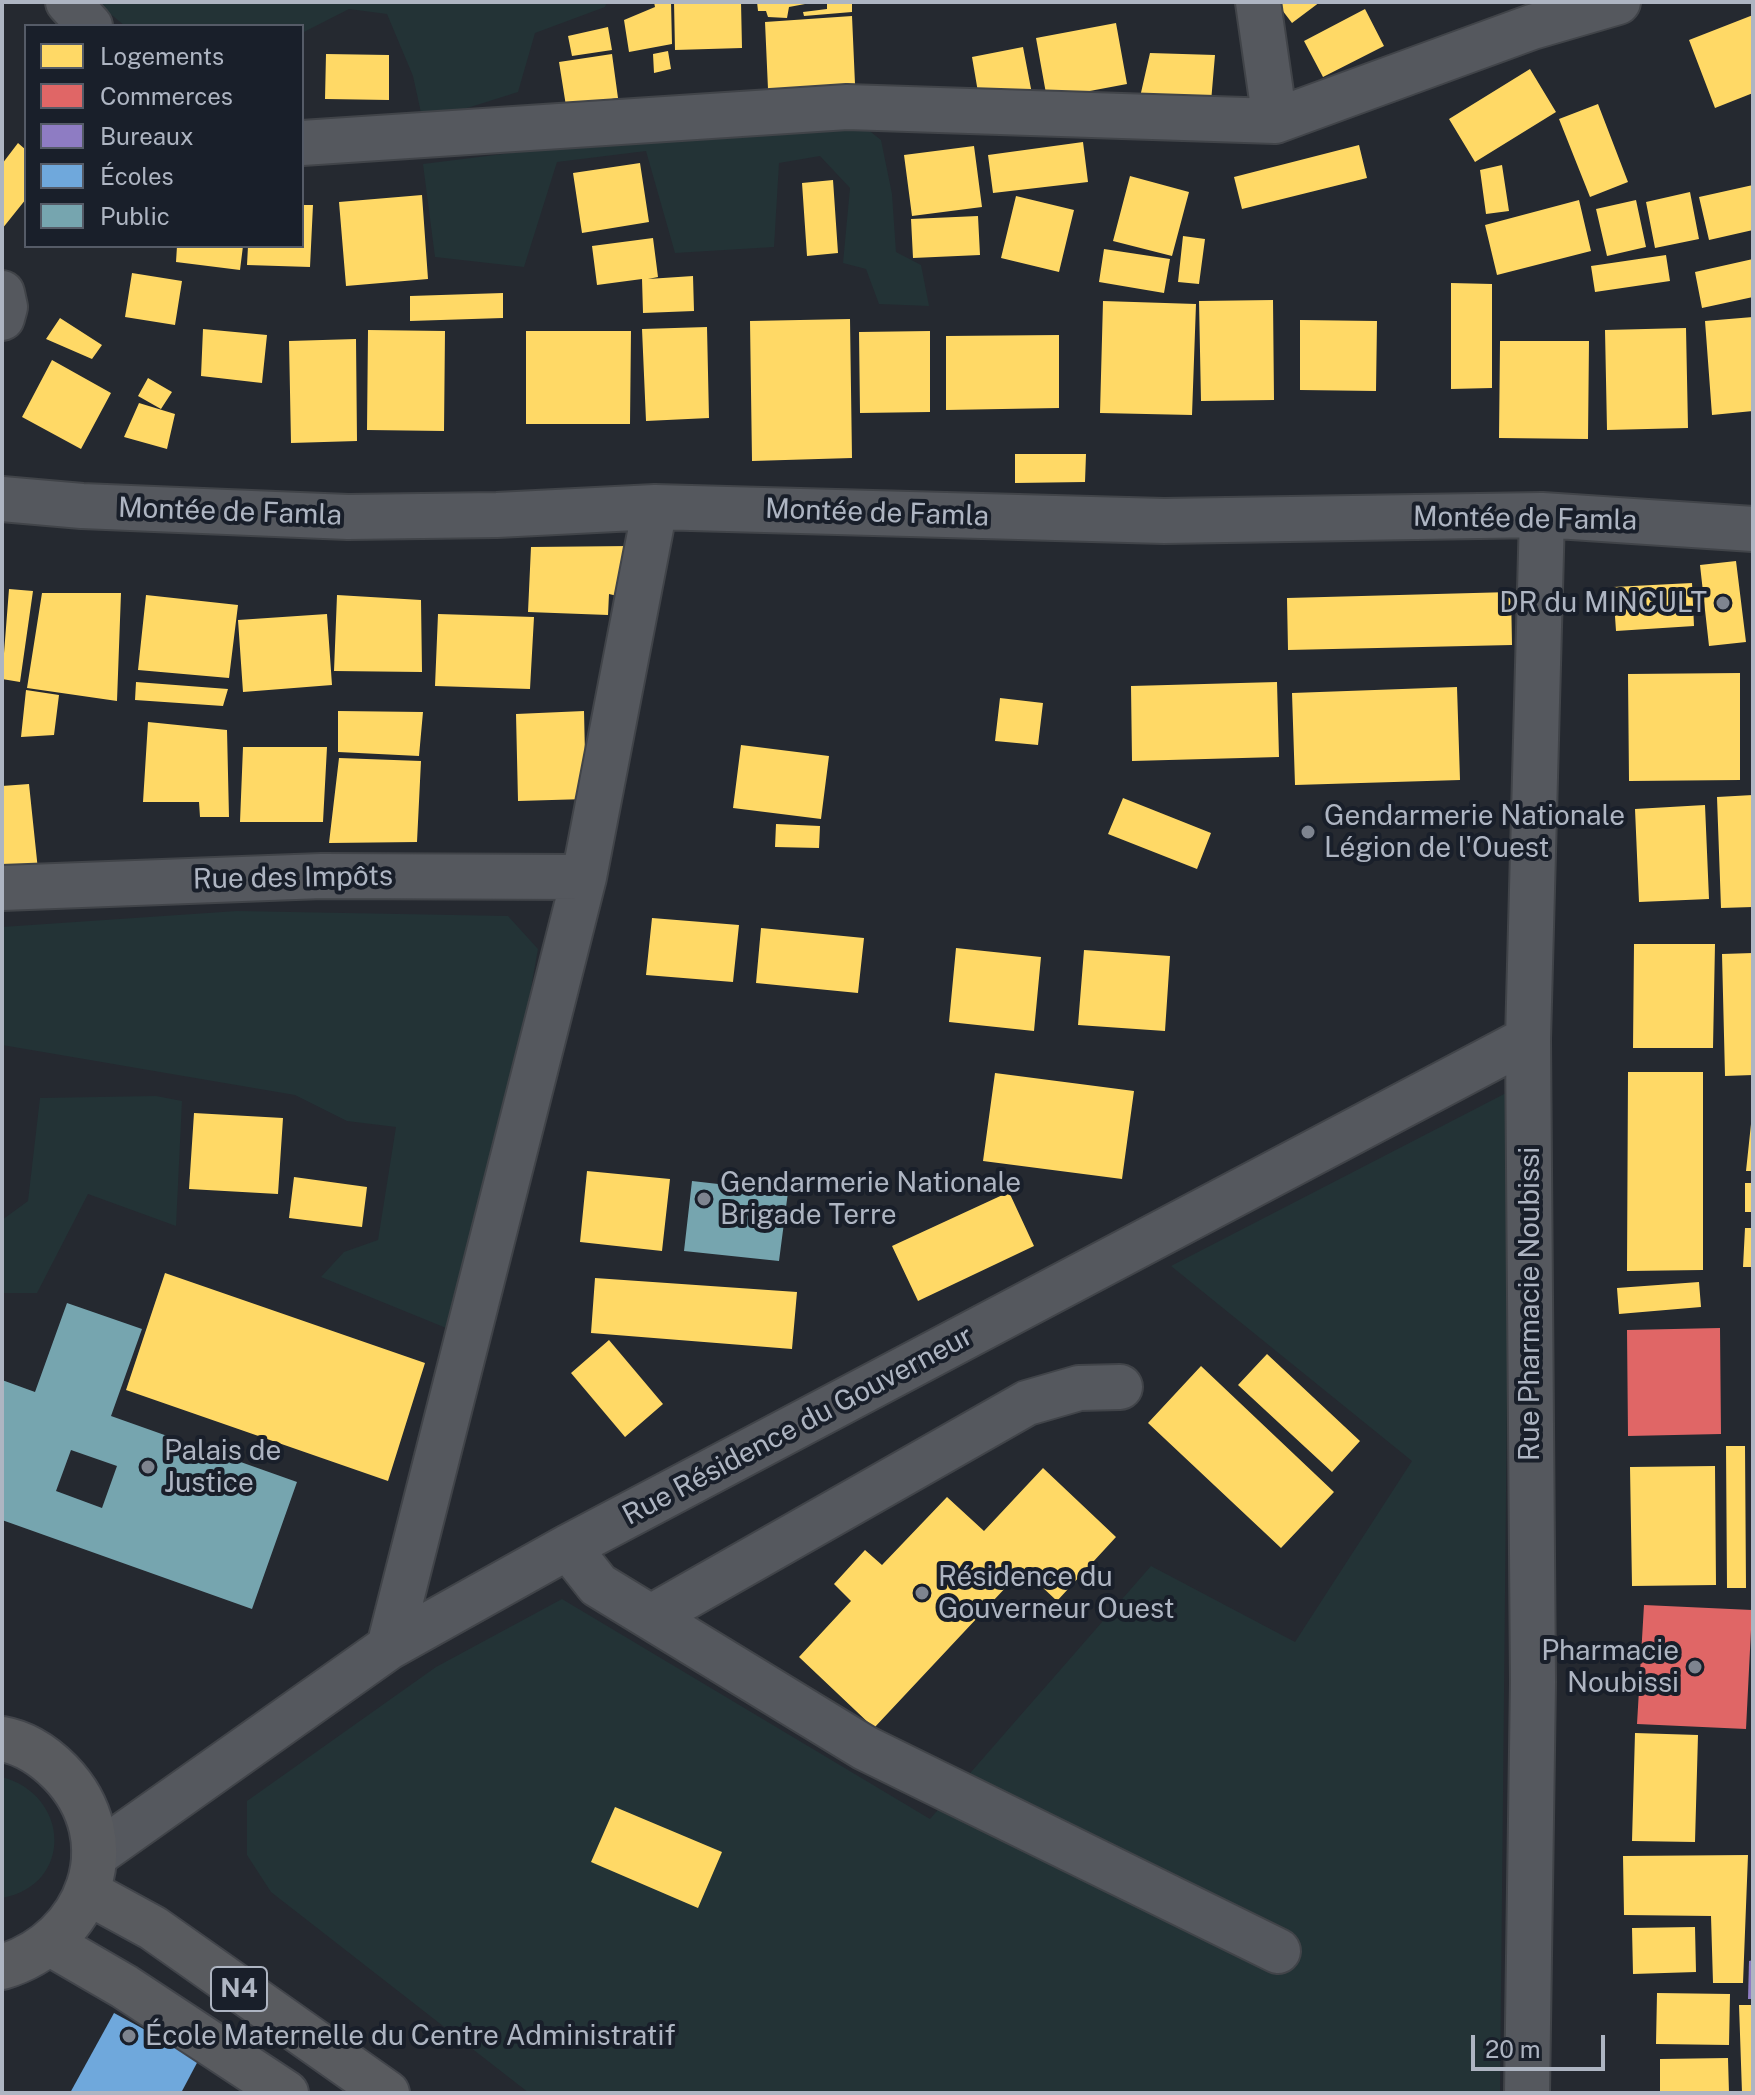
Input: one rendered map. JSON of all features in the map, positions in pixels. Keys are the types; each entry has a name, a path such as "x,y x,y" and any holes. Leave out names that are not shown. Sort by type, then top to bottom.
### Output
{"highway":[{"path":"2,1739 16,1742 48,1759 74,1786 90,1820 90,1874 78,1912 51,1944 26,1960 2,1967"},
{"name":"N4","path":"90,1874 153,1928 387,2093"},
{"name":"N4","path":"51,1944 125,1987 286,2093"}],"street":[{"path":"68,2 88,24"},
{"path":"1258,2 1275,121"},
{"path":"304,143 847,107 1275,121 1532,27 1618,2"},
{"path":"2,293 5,307 2,318"},
{"name":"Montée de Famla","path":"2,499 82,506 348,517 497,515 655,507 1164,521 1542,515 1753,529"},
{"path":"389,1647 584,877 655,507"},
{"name":"Rue Pharmacie Noubissi","path":"1527,2093 1533,1682 1528,1039 1542,515"},
{"name":"Rue des Impôts","path":"2,888 322,876 584,877"},
{"name":"Rue Résidence du Gouverneur","path":"90,1874 389,1647 568,1547 1528,1039"},
{"path":"651,1617 1027,1403 1079,1388 1120,1387"},
{"path":"568,1547 598,1585 865,1748 1278,1951"}],"shaded area":[{"path":"96,2 607,2 605,7 535,33 518,92 423,122 413,76 387,14 349,9 304,32 304,24 123,24"},
{"path":"858,122 881,140 892,194 896,252 921,265 929,306 879,304 866,269 843,263 850,188 820,156 779,163 774,247 675,253 646,151 557,162 524,267 435,257 423,164 663,134"},
{"path":"237,911 508,916 538,949 520,1050 456,1332 321,1277 344,1252 378,1240 396,1127 347,1121 295,1095 2,1045 2,927"},
{"path":"1510,1091 1500,2093 529,2093 271,1892 247,1855 247,1801 436,1667 562,1599 930,1819 1151,1566 1295,1642 1412,1461 1171,1266"},
{"path":"156,1096 182,1101 176,1226 88,1194 37,1293 2,1293 2,1220 28,1201 40,1098"},
{"path":"2,1777 24,1787 41,1802 51,1820 54,1839 52,1859 42,1876 25,1890 2,1898"}],"building: Logements":[{"path":"654,2 671,2 672,44 629,52 624,20 655,7"},
{"path":"674,2 741,2 742,48 675,50"},
{"path":"757,2 805,4 789,7 787,18 768,17 766,11 758,11"},
{"path":"827,2 852,2 852,12 804,16 803,12 827,9"},
{"path":"1276,2 1320,2 1292,23"},
{"path":"1365,9 1384,46 1323,77 1304,41"},
{"path":"1753,15 1753,93 1715,108 1689,40"},
{"path":"852,16 855,84 768,89 765,22"},
{"path":"1116,23 1127,84 1047,99 1036,38"},
{"path":"608,27 612,50 572,56 568,36"},
{"path":"1023,47 1032,94 980,104 972,57"},
{"path":"668,51 671,69 654,73 653,54"},
{"path":"1150,53 1215,55 1211,102 1140,97"},
{"path":"326,54 389,55 389,100 325,99"},
{"path":"612,54 618,98 566,106 559,62"},
{"path":"1530,69 1556,112 1475,162 1449,119"},
{"path":"1598,104 1628,182 1590,197 1559,119"},
{"path":"1083,142 1088,182 993,193 988,155"},
{"path":"18,143 24,148 24,202 2,229 2,164"},
{"path":"1359,145 1367,178 1242,209 1234,177"},
{"path":"974,146 982,207 912,216 904,155"},
{"path":"640,163 649,222 582,233 573,173"},
{"path":"1502,165 1509,211 1486,214 1480,170"},
{"path":"1130,176 1189,192 1172,256 1113,241"},
{"path":"833,180 838,253 807,256 802,183"},
{"path":"1753,185 1753,230 1709,240 1699,197"},
{"path":"1690,192 1699,239 1655,248 1646,202"},
{"path":"422,195 428,279 346,286 339,202"},
{"path":"1016,196 1074,210 1059,272 1001,258"},
{"path":"1579,200 1591,251 1497,275 1485,225"},
{"path":"1636,200 1646,247 1607,256 1596,209"},
{"path":"304,205 313,205 310,267 247,265 248,248 304,248"},
{"path":"978,216 980,255 913,258 911,219"},
{"path":"1183,236 1205,239 1199,284 1178,282"},
{"path":"653,238 658,277 648,279 693,276 694,311 643,313 642,279 597,285 592,246"},
{"path":"177,248 243,248 240,270 176,262"},
{"path":"1104,249 1170,259 1164,293 1099,282"},
{"path":"1666,255 1670,281 1595,292 1591,266"},
{"path":"1753,259 1753,297 1702,308 1695,272"},
{"path":"132,273 182,281 175,325 125,317"},
{"path":"1451,283 1492,284 1492,388 1451,389"},
{"path":"503,293 503,318 410,321 410,296"},
{"path":"1273,300 1274,400 1201,401 1199,301"},
{"path":"1103,301 1196,304 1192,415 1100,413"},
{"path":"1753,317 1753,411 1712,415 1705,321"},
{"path":"60,318 102,345 92,359 46,339"},
{"path":"850,319 852,458 752,461 750,321"},
{"path":"1300,320 1377,321 1376,391 1300,390"},
{"path":"707,327 709,418 646,421 642,329"},
{"path":"1686,328 1688,428 1607,430 1605,330"},
{"path":"203,329 267,335 262,383 201,376"},
{"path":"368,330 445,331 444,431 367,430"},
{"path":"526,331 631,331 630,424 526,424"},
{"path":"930,331 930,412 860,413 859,332"},
{"path":"1059,335 1059,408 946,410 946,336"},
{"path":"356,339 357,441 291,443 289,341"},
{"path":"1500,341 1589,341 1588,439 1499,438"},
{"path":"52,360 111,393 81,449 22,417"},
{"path":"148,378 172,392 161,409 138,396"},
{"path":"139,403 175,414 167,449 124,437"},
{"path":"1015,454 1086,454 1085,482 1015,483"},
{"path":"631,546 626,598 609,594 608,615 528,612 531,547"},
{"name":"DR du MINCULT","path":"1736,561 1746,642 1709,646 1700,565"},
{"path":"1692,583 1694,626 1616,631 1613,587"},
{"path":"9,589 33,591 20,682 2,679"},
{"path":"1511,592 1512,645 1288,650 1287,598"},
{"path":"42,593 121,593 117,701 27,688"},
{"path":"146,595 238,605 229,678 138,670"},
{"path":"337,595 421,600 422,672 334,671"},
{"path":"327,614 332,685 243,692 238,620"},
{"path":"438,614 534,617 530,689 435,686"},
{"path":"1740,673 1740,780 1629,781 1628,674"},
{"path":"136,682 228,689 223,706 135,700"},
{"path":"1277,682 1279,757 1132,761 1131,686"},
{"path":"1457,687 1460,780 1295,785 1292,693"},
{"path":"26,690 59,695 54,735 21,737"},
{"path":"1000,698 1043,703 1038,745 995,741"},
{"path":"338,711 423,712 419,756 338,752"},
{"path":"584,711 586,799 518,801 516,714"},
{"path":"148,722 227,730 229,817 200,817 199,802 143,802"},
{"path":"741,745 829,756 821,819 733,808"},
{"path":"243,747 327,747 323,822 240,822"},
{"path":"339,758 421,761 417,842 329,843"},
{"path":"29,784 38,870 2,874 2,786"},
{"path":"1753,795 1753,907 1721,908 1717,797"},
{"path":"1123,798 1211,833 1197,869 1108,834"},
{"path":"1705,805 1709,899 1639,902 1635,809"},
{"path":"776,824 820,826 819,848 775,847"},
{"path":"652,918 739,925 733,982 646,975"},
{"path":"761,928 864,938 858,993 756,983"},
{"path":"1634,944 1715,944 1713,1048 1633,1048"},
{"path":"956,948 1041,957 1034,1031 949,1022"},
{"path":"1084,950 1170,956 1165,1031 1078,1025"},
{"path":"1753,953 1753,1075 1725,1076 1722,954"},
{"path":"1628,1072 1703,1072 1703,1270 1627,1271"},
{"path":"995,1073 1134,1091 1122,1179 983,1161"},
{"path":"194,1113 283,1118 278,1194 189,1189"},
{"path":"1751,1124 1753,1171 1746,1171"},
{"path":"587,1171 670,1179 662,1251 580,1242"},
{"path":"294,1177 367,1187 362,1227 289,1218"},
{"path":"1745,1183 1753,1183 1753,1212 1745,1212"},
{"path":"1009,1192 1034,1246 918,1301 892,1246"},
{"path":"1745,1228 1753,1228 1753,1267 1743,1267"},
{"path":"165,1273 425,1363 388,1481 126,1390"},
{"path":"595,1278 797,1292 792,1349 591,1333"},
{"path":"1699,1282 1701,1307 1619,1314 1617,1288"},
{"path":"609,1340 663,1404 625,1437 571,1373"},
{"path":"1267,1354 1360,1441 1332,1472 1238,1385"},
{"path":"1201,1366 1334,1492 1281,1548 1148,1423"},
{"path":"1726,1446 1745,1446 1746,1588 1727,1588"},
{"path":"1715,1466 1716,1585 1632,1586 1630,1467"},
{"name":"Résidence du Gouverneur Ouest","path":"1043,1468 1116,1537 1057,1601 1023,1569 874,1728 799,1657 851,1601 834,1584 865,1550 882,1565 947,1497 984,1531"},
{"path":"1635,1733 1698,1735 1695,1842 1632,1841"},
{"path":"615,1807 722,1852 698,1908 591,1862"},
{"path":"1748,1855 1743,1983 1713,1983 1711,1916 1624,1915 1623,1856"},
{"path":"1695,1927 1696,1972 1633,1974 1632,1928"},
{"path":"1657,1993 1730,1994 1729,2045 1656,2044"},
{"path":"1739,2005 1753,2005 1753,2093 1742,2093"},
{"path":"1728,2058 1729,2093 1660,2093 1660,2059"}],"building: Commerces":[{"path":"1720,1328 1721,1434 1628,1436 1627,1330"},
{"name":"Pharmacie Noubissi","path":"1644,1605 1752,1610 1746,1729 1637,1724"}],"building: Bureaux":[{"path":"1753,1960 1753,1999 1748,1999 1749,1961"}],"building: Écoles":[{"name":"École Maternelle du Centre Administratif","path":"114,2013 199,2059 181,2093 70,2093"}],"building: Public":[{"path":"692,1181 788,1192 779,1261 684,1251"},
{"path":"67,1303 142,1329 111,1416 297,1482 252,1609 2,1520 2,1380 35,1392","holes":["71,1450 117,1466 102,1508 56,1491"]}],"place":[{"name":"DR du MINCULT","path":"1723,603"},
{"name":"Gendarmerie Nationale Légion de l'Ouest","path":"1308,832"},
{"name":"Gendarmerie Nationale Brigade Terre","path":"704,1199"},
{"name":"Palais de Justice","path":"148,1467"},
{"name":"Résidence du Gouverneur Ouest","path":"922,1593"},
{"name":"Pharmacie Noubissi","path":"1695,1667"},
{"name":"École Maternelle du Centre Administratif","path":"129,2036"}]}
